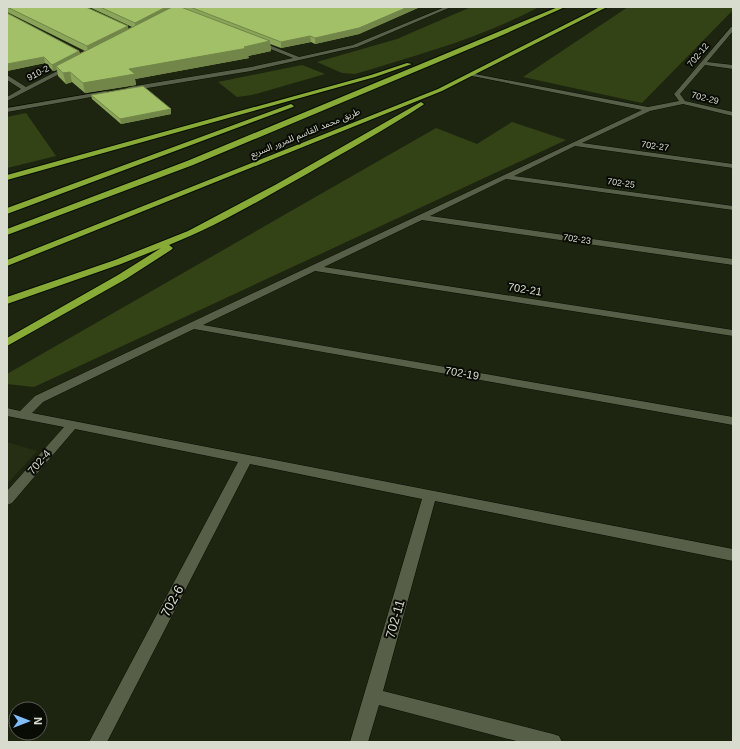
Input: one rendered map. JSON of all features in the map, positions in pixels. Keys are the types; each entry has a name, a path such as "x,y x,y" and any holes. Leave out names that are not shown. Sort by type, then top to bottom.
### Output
{"highway":[{"name":"طريق محمد القاسم للمرور السريع","path":"7,232 190,163 496,36 562,7"},
{"name":"طريق محمد القاسم للمرور السريع","path":"7,263 440,90 604,7"},
{"path":"7,211 373,76 496,36"},
{"path":"7,178 373,76"},
{"path":"7,343 122,277 191,233 278,187 394,121 440,90"},
{"path":"7,301 118,262 191,233"}],"street":[{"path":"125,90 251,69 354,46 448,7"},
{"name":"702-12","path":"677,94 703,63 724,43 733,28"},
{"path":"254,41 297,58"},
{"path":"703,63 733,67"},
{"name":"910-2","path":"7,99 75,64"},
{"path":"472,74 648,108"},
{"path":"7,77 25,89"},
{"path":"7,110 109,93"},
{"name":"702-29","path":"677,94 683,102 733,114"},
{"path":"23,415 39,399 648,108 683,102"},
{"name":"702-27","path":"574,144 733,166"},
{"name":"702-25","path":"506,177 733,208"},
{"name":"702-23","path":"421,217 733,262"},
{"name":"702-21","path":"314,268 733,333"},
{"name":"702-19","path":"192,326 733,421"},
{"path":"7,412 733,555"},
{"name":"702-4","path":"7,500 72,425"},
{"name":"702-6","path":"98,742 246,459"},
{"name":"702-11","path":"358,742 373,696 430,495"},
{"path":"373,696 553,742"}],"shaded area":[{"path":"471,7 539,7 472,37 355,74 342,73 317,62 397,39"},
{"path":"628,7 733,7 733,10 642,103 523,77"},
{"path":"302,65 325,74 252,95 237,97 218,82"},
{"path":"26,113 56,156 7,168 7,117"},
{"path":"512,122 566,140 34,387 7,384 7,374 436,128 477,144"},
{"path":"7,442 37,451 7,484"}],"building":[{"path":"7,7 86,7 128,26 87,46"},
{"path":"100,7 166,7 135,23"},
{"path":"172,7 181,7 270,41 244,47 248,48 129,69 135,74 83,83 70,72 63,73 56,66"},
{"path":"190,7 408,7 359,28 315,38 310,36 281,42"},
{"path":"7,13 79,51 52,65 44,57 7,64"},
{"path":"143,86 171,109 120,119 91,95"}]}
